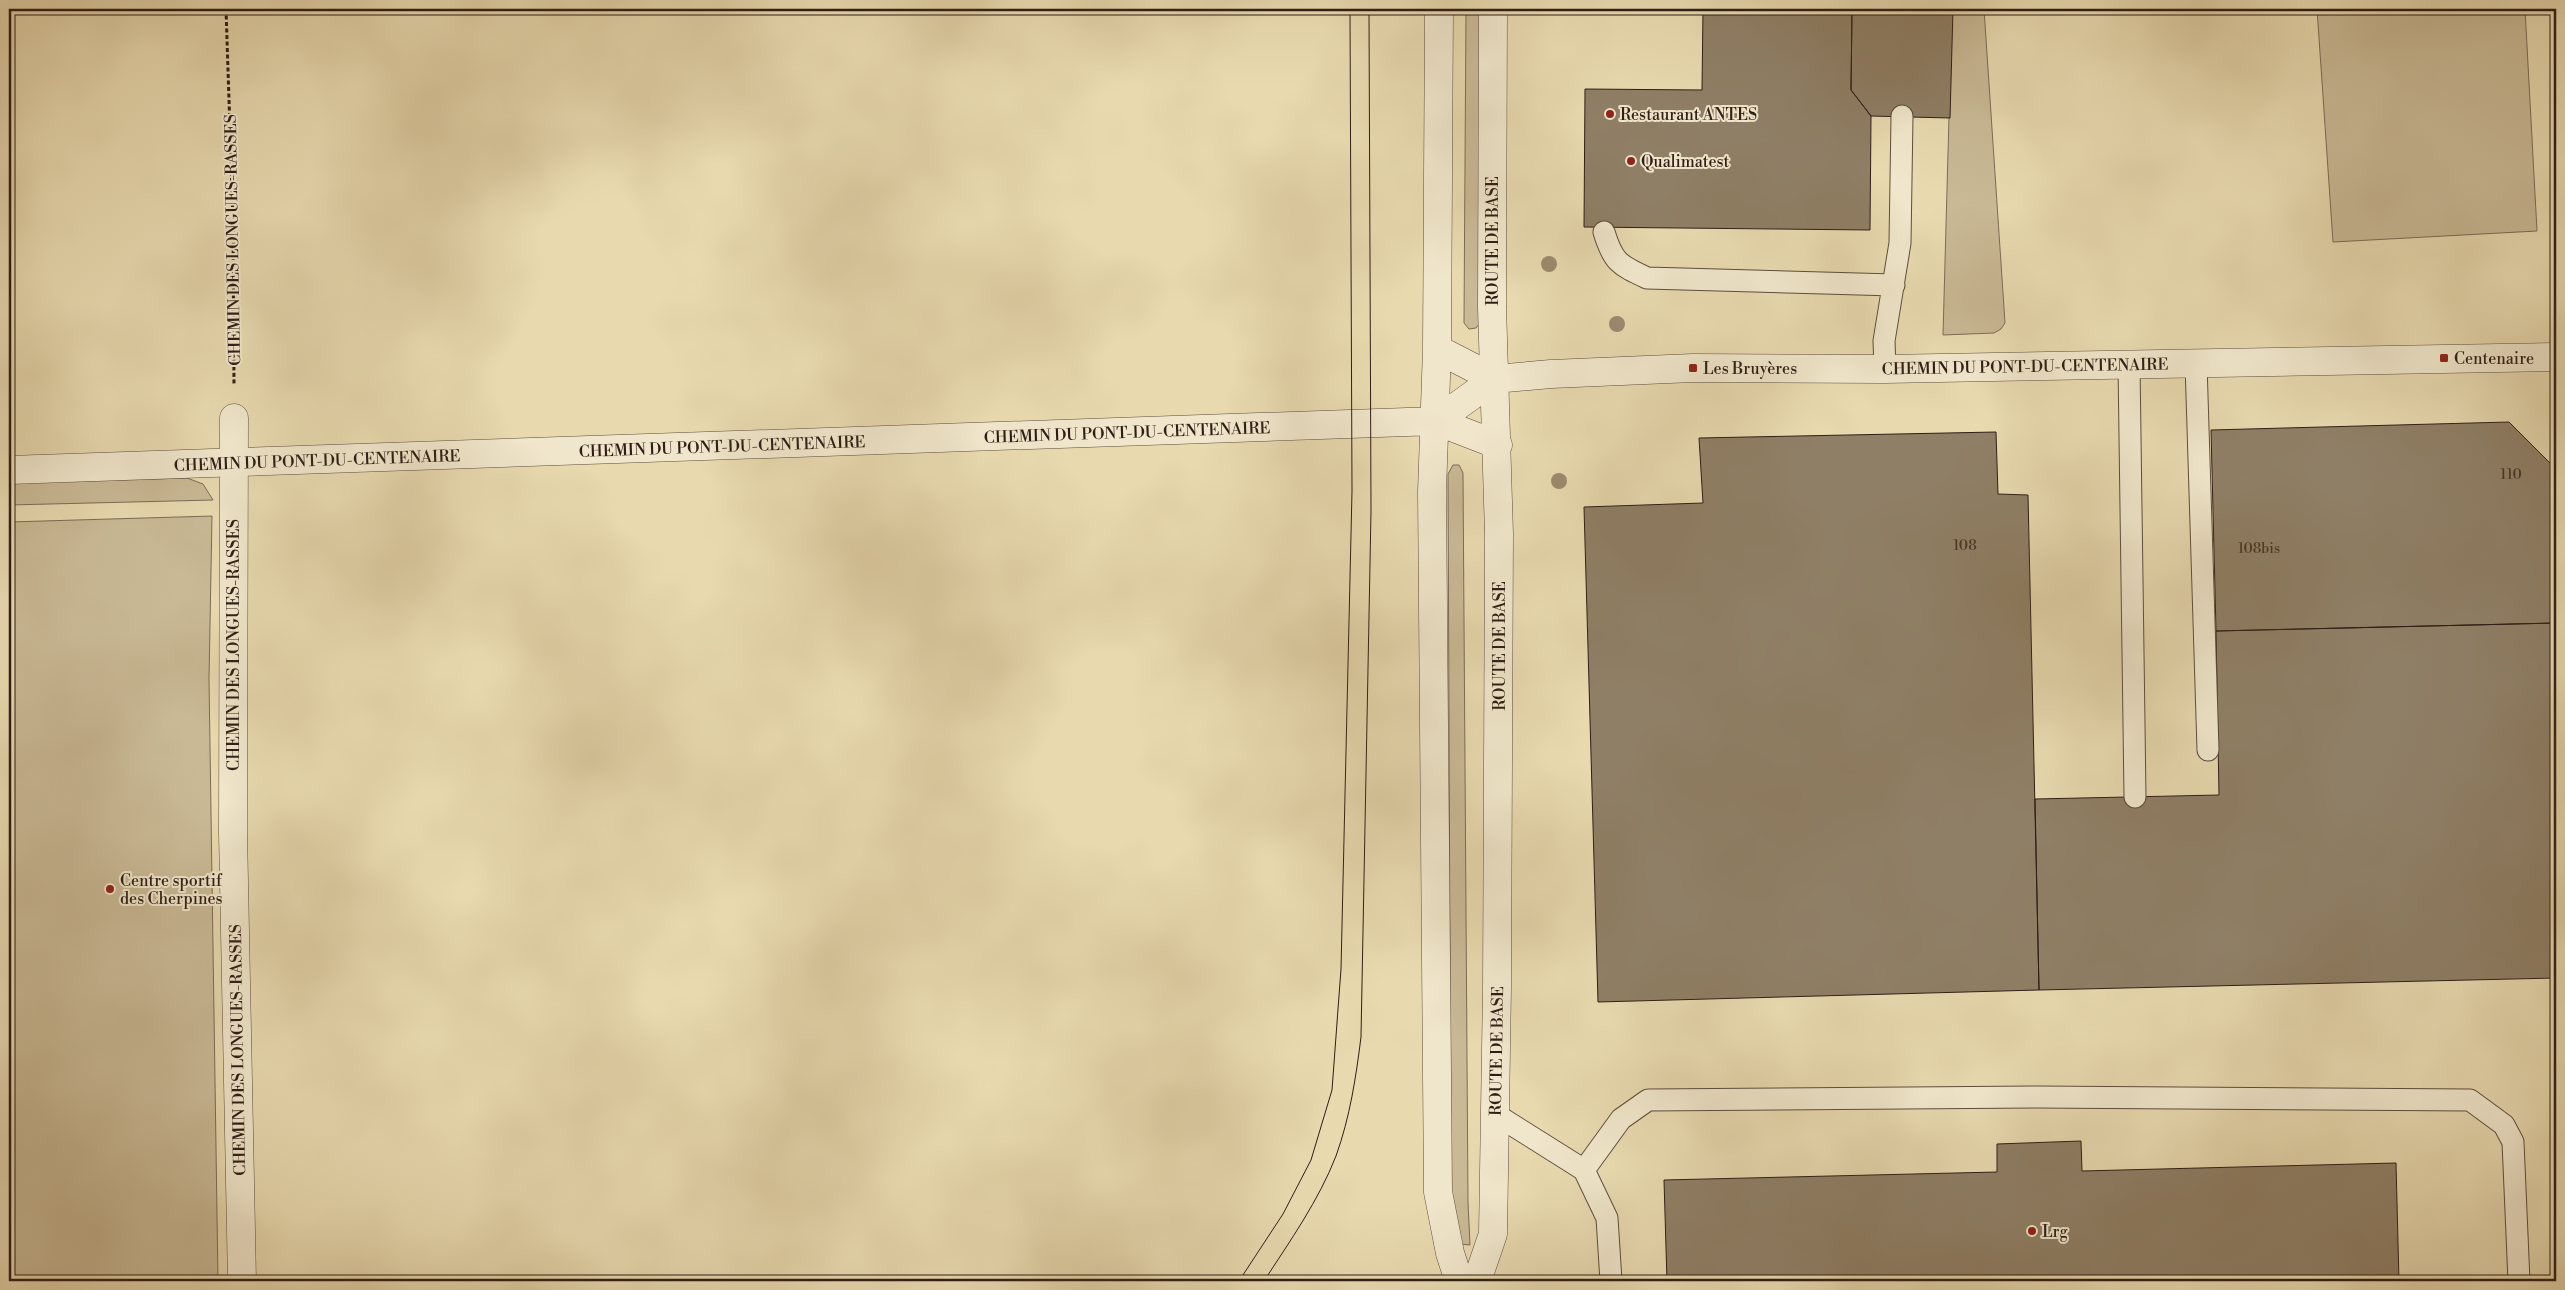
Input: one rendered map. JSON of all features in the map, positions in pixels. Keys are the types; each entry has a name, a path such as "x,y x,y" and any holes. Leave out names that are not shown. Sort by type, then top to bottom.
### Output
{"street":[{"path":"1439,9 1436,421 1432,501 1438,1192 1450,1253 1459,1281"},
{"name":"ROUTE DE BASE","path":"1477,1281 1493,1234 1495,1114 1499,534 1498,445 1492,307 1494,9"},
{"path":"1436,421 1495,379 1437,349"},
{"name":"CHEMIN DU PONT-DU-CENTENAIRE","path":"1495,379 1551,374 1692,368 1886,369 2556,357"},
{"name":"CHEMIN DES LONGUES-RASSES","path":"234,418 233,832 242,1281"},
{"path":"1436,421 1498,445"},
{"name":"CHEMIN DU PONT-DU-CENTENAIRE","path":"9,470 1436,421"}],"lane":[{"path":"1886,369 1884,341 1900,243 1902,116"},
{"path":"1604,232 1610,254 1621,266 1647,278 1894,285"},
{"path":"2196,363 2208,750"},
{"path":"2129,364 2135,797"},
{"path":"1584,1170 1621,1119 1648,1100 2036,1097 2470,1100 2504,1125 2513,1142 2519,1281"},
{"path":"1495,1114 1584,1170 1607,1218 1611,1281"}],"path":[{"name":"CHEMIN DES LONGUES-RASSES","path":"226,9 233,221 234,418"}],"shaded area":[{"path":"1466,9 1482,9 1480,323 1476,328 1469,329 1464,323"},
{"path":"1952,9 1984,9 2005,323 2001,329 1994,333 1943,335"},
{"path":"2317,9 2525,9 2537,231 2333,242"},
{"path":"1453,465 1459,465 1463,473 1468,1203 1470,1245 1459,1244 1451,1206 1448,474"},
{"path":"187,478 203,484 213,500 9,505 9,483"},
{"name":"Centre sportif des Cherpines","path":"212,516 209,679 218,1281 9,1281 9,522"}],"building":[{"path":"1703,9 1852,9 1851,90 1871,116 1870,230 1584,227 1585,89 1702,90"},
{"path":"1852,9 1953,9 1950,118 1871,116 1851,90"},
{"path":"2509,422 2556,469 2556,623 2216,631 2211,430"},
{"path":"1996,432 1998,494 2028,495 2039,990 1598,1002 1584,507 1703,503 1699,438"},
{"path":"2556,623 2556,978 2039,990 2035,799 2219,795 2216,631"},
{"name":"Lrg","path":"2081,1141 2082,1171 2396,1163 2399,1281 1667,1281 1664,1180 1997,1172 1997,1144"}],"tram line":[{"path":"1239,1281 1283,1214 1311,1160 1332,1090 1341,969 1352,491 1350,9"},
{"path":"1264,1281 1313,1204 1336,1156 1352,1097 1361,1037 1371,511 1369,9"}],"place":[{"name":"Restaurant ANTES","path":"1610,114"},
{"name":"Qualimatest","path":"1631,161"},
{"name":"Centenaire","path":"2444,358"},
{"name":"Les Bruyères","path":"1693,368"},
{"name":"Centre sportif des Cherpines","path":"110,889"},
{"name":"Lrg","path":"2032,1231"}]}
